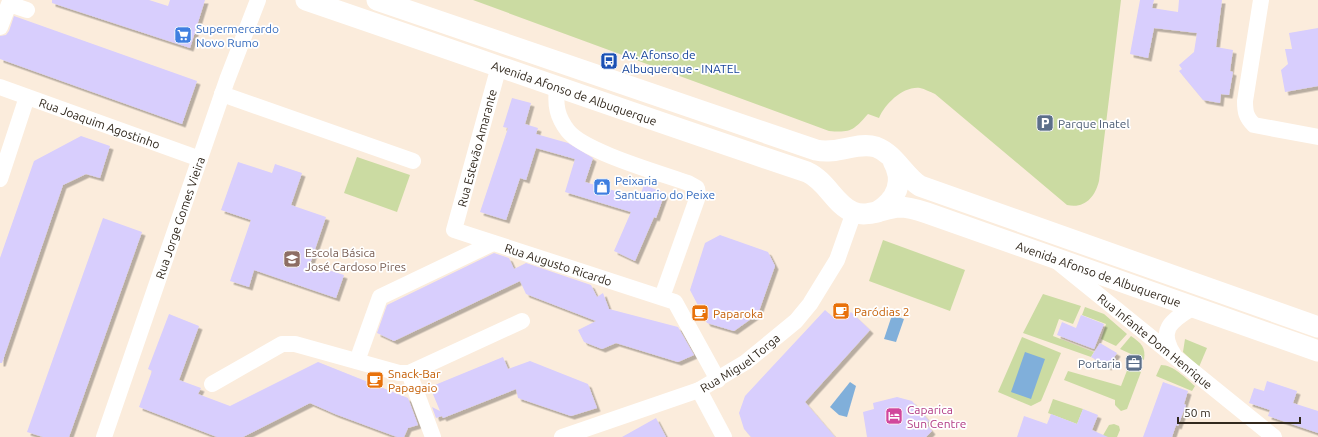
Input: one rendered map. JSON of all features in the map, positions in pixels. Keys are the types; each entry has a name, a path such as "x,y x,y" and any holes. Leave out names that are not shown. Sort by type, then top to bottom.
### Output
{"main road":[{"name":"Avenida Afonso de Albuquerque","path":"306,0 499,66 557,88 807,172 822,181 844,206 854,212 865,214 902,207 915,210 1318,351"},
{"name":"Avenida Afonso de Albuquerque","path":"377,0 806,147 833,152 866,145 877,147 892,159 912,180 934,192 1318,327"},
{"path":"836,197 831,187 833,167 838,159 855,147"},
{"path":"877,212 891,202 898,188 899,177 892,159"}],"street":[{"name":"Rua Jorge Gomes Vieira","path":"104,437 222,94 258,0"},
{"path":"1261,0 1245,101 1245,112 1248,119 1254,125 1318,137"},
{"path":"0,27 8,4 27,10"},
{"name":"Rua Estevão Amarante","path":"454,230 499,66"},
{"name":"Rua Joaquim Agostinho","path":"0,87 200,159"},
{"path":"557,88 556,108 561,120 569,132 578,139 594,149 688,183 696,188 698,194 697,199 662,297"},
{"path":"222,94 413,161"},
{"path":"0,179 27,97"},
{"name":"Rua Miguel Torga","path":"562,437 699,390 740,367 779,336 805,310 837,260 854,212"},
{"name":"Rua Augusto Ricardo","path":"454,230 675,302 718,380"},
{"path":"357,361 380,297 493,243"},
{"name":"Rua Infante Dom Henrique","path":"1055,259 1274,437"},
{"path":"1176,358 1167,345 1166,330 1171,322 1178,316 1192,308"},
{"path":"212,384 282,344 295,344 399,373 409,372 522,321"},
{"path":"409,372 433,437"},
{"path":"699,390 724,437"}],"green space":[{"path":"473,0 1121,0 1099,181 1092,197 1084,203 1073,206 1067,205 935,94 922,88 907,90 895,97 879,118 868,114 852,129 847,131 829,131"},
{"path":"357,157 410,175 397,212 344,193"},
{"path":"883,240 965,270 950,311 869,281"},
{"path":"1043,294 1081,306 1073,324 1059,319 1053,336 1094,352 1091,357 1023,333"},
{"path":"1085,307 1104,314 1127,334 1116,346 1101,339 1106,324 1082,315"},
{"path":"1131,336 1142,346 1144,360 1120,349"},
{"path":"1022,337 1061,353 1041,401 1031,406 998,392"},
{"path":"1185,339 1207,348 1199,367 1183,352"},
{"path":"1161,365 1175,370 1195,386 1192,391 1156,376"},
{"path":"1128,368 1141,372 1127,409 1121,411 1115,405 1115,400 1064,380 1068,371 1121,386"},
{"path":"1053,399 1083,409 1077,424 1048,413"},
{"path":"1114,424 1119,426 1120,430 1117,437 1102,437 1109,425"}],"water":[{"path":"892,315 904,319 896,342 884,339"},
{"path":"1025,352 1045,359 1031,399 1011,392"},
{"path":"850,382 856,386 847,417 839,415 830,407"}],"building":[{"path":"52,0 149,0 168,6 170,0 205,0 190,48 52,3"},
{"path":"1140,0 1154,0 1152,8 1178,12 1179,0 1222,0 1216,47 1233,50 1230,71 1233,72 1229,95 1221,94 1220,103 1203,100 1179,71 1182,69 1179,65 1194,52 1197,33 1154,28 1148,58 1130,54"},
{"path":"14,16 197,81 182,124 0,59 0,36 6,35 9,31"},
{"path":"1318,28 1318,86 1285,92 1281,70 1288,64 1285,49 1292,49 1289,33"},
{"path":"512,98 531,103 525,124 538,128 536,134 568,143 593,158 585,182 639,198 644,185 665,193 656,218 654,217 635,261 614,251 631,212 565,192 575,159 536,148 526,180 520,178 506,220 480,212 508,128 503,127"},
{"path":"81,136 110,146 100,178 86,174 63,185 2,363 0,363 0,258 34,161"},
{"path":"238,162 272,173 275,164 302,173 291,205 326,217 310,264 344,275 336,298 254,270 249,287 230,281 251,220 221,210"},
{"path":"103,218 142,232 69,437 43,437 27,432"},
{"path":"720,235 768,252 775,266 758,314 734,331 707,323 690,290 705,243"},
{"path":"494,253 509,258 514,269 526,263 591,285 597,297 603,293 609,309 678,327 694,355 678,362 616,343 602,349 584,342 578,330 596,321 526,294 520,281 394,341 377,333 387,305"},
{"path":"825,310 835,319 840,316 847,316 851,312 870,330 805,402 835,437 751,437 744,429 739,413 745,396"},
{"path":"169,314 199,326 179,380 201,388 198,394 230,406 318,362 408,398 418,425 408,428 404,437 397,437 310,403 243,437 217,437 139,407 152,371 148,369"},
{"path":"1081,315 1104,324 1094,349 1057,335 1062,322 1076,328"},
{"path":"1100,343 1117,353 1108,367 1091,357"},
{"path":"503,357 508,369 530,361 588,384 597,408 571,416 518,398 516,389 443,418 442,416 436,418 432,407 440,411 430,387"},
{"path":"1267,381 1297,391 1293,403 1318,411 1318,433 1268,416 1270,410 1249,403 1254,388 1264,391"},
{"path":"1163,382 1188,391 1184,404 1186,405 1172,437 1143,437"},
{"name":"Caparica Sun Centre","path":"897,397 912,401 929,421 926,424 932,431 926,437 867,437 863,412 874,409 873,403"},
{"path":"1083,409 1098,415 1092,430 1108,437 1017,437 1024,416 1047,424 1051,414 1077,424"},
{"path":"656,418 666,437 622,437"}],"place":[{"name":"Supermercardo Novo Rumo","path":"183,35"},
{"name":"Av. Afonso de Albuquerque - INATEL","path":"609,61"},
{"name":"Parque Inatel","path":"1045,123"},
{"name":"Peixaria Santuario do Peixe","path":"602,187"},
{"name":"Escola Básica José Cardoso Pires","path":"292,259"},
{"name":"Paródias 2","path":"841,311"},
{"name":"Paparoka","path":"700,313"},
{"name":"Portaria","path":"1134,363"},
{"name":"Snack-Bar Papagaio","path":"375,380"},
{"name":"Caparica Sun Centre","path":"894,416"}]}
